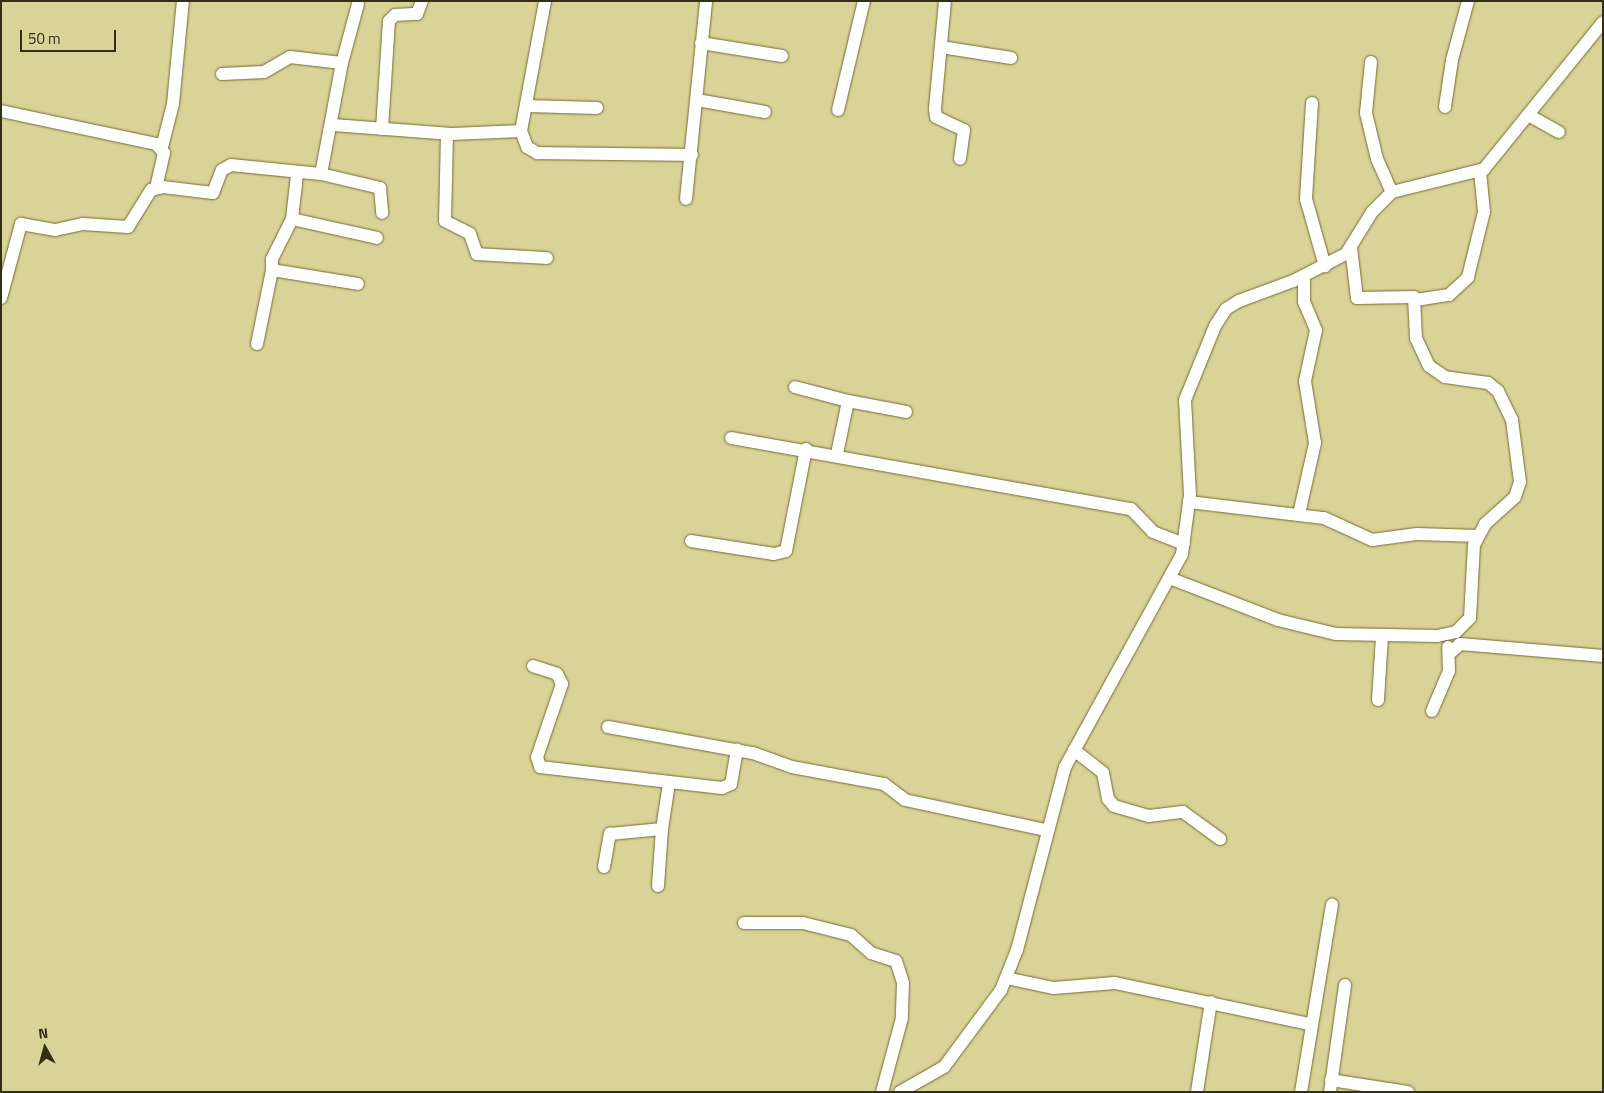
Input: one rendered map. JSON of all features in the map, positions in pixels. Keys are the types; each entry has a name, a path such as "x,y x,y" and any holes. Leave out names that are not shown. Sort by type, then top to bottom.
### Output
{"street":[{"path":"1,298 21,224 55,230 83,224 128,227 156,187 162,147 174,104 183,1"},
{"path":"382,129 389,21 395,15 416,14 422,1"},
{"path":"545,1 527,106 520,132 527,147 537,153 692,156"},
{"path":"686,199 692,156 706,1"},
{"path":"838,110 864,1"},
{"path":"945,1 935,109 936,117 964,130 960,158"},
{"path":"1445,107 1452,60 1468,1"},
{"path":"321,174 332,125 342,63 358,4"},
{"path":"900,1092 944,1067 1006,978 1046,830 1074,750 1172,579 1184,544 1189,502 1185,400 1215,326 1226,309 1239,301 1304,276 1324,266 1351,248 1372,212 1392,192 1414,183 1480,171 1598,37 1603,22"},
{"path":"702,43 782,56"},
{"path":"941,47 1011,58"},
{"path":"222,74 264,72 290,57 342,63"},
{"path":"1371,62 1366,113 1377,159 1392,192"},
{"path":"697,100 765,112"},
{"path":"1312,103 1306,200 1324,266"},
{"path":"527,106 597,108"},
{"path":"1,110 162,147"},
{"path":"1530,116 1559,132"},
{"path":"332,125 447,134 520,132"},
{"path":"447,134 445,221 470,234 478,254 547,258"},
{"path":"156,187 213,193 222,170 230,165 297,175 321,174 380,188 382,212"},
{"path":"1351,248 1357,298 1416,300 1449,295 1468,277 1484,212 1480,171"},
{"path":"257,344 272,270 272,259 292,219 297,175"},
{"path":"292,219 377,238"},
{"path":"272,270 358,284"},
{"path":"1299,514 1315,443 1305,381 1316,330 1304,302 1304,276"},
{"path":"1172,579 1315,631 1382,636 1446,634 1465,626 1470,618 1473,554 1478,536 1516,496 1520,482 1512,420 1498,391 1488,383 1445,377 1429,366 1416,338 1416,300"},
{"path":"795,387 906,412"},
{"path":"837,454 848,400"},
{"path":"731,438 837,454 1131,509 1153,532 1184,544"},
{"path":"692,541 774,554 786,551 806,449"},
{"path":"1189,502 1299,514 1331,520 1372,540 1416,534 1478,536"},
{"path":"1432,710 1449,671 1446,634"},
{"path":"1378,700 1382,636"},
{"path":"1449,654 1460,644 1603,656"},
{"path":"533,666 557,674 562,684 537,757 540,766 669,783 728,787 737,750"},
{"path":"608,727 737,750 792,767 884,784 905,800 1046,830"},
{"path":"1074,750 1103,773 1108,799 1114,806 1149,816 1183,812 1220,840"},
{"path":"658,886 662,829 669,783"},
{"path":"604,867 610,834 662,829"},
{"path":"1301,1092 1310,1024 1332,905"},
{"path":"744,923 804,924 851,935 871,953 896,961 903,983 902,1018 882,1092"},
{"path":"1006,978 1054,988 1115,983 1310,1024"},
{"path":"1345,985 1331,1086 1408,1092"},
{"path":"1197,1092 1211,1002"}]}
